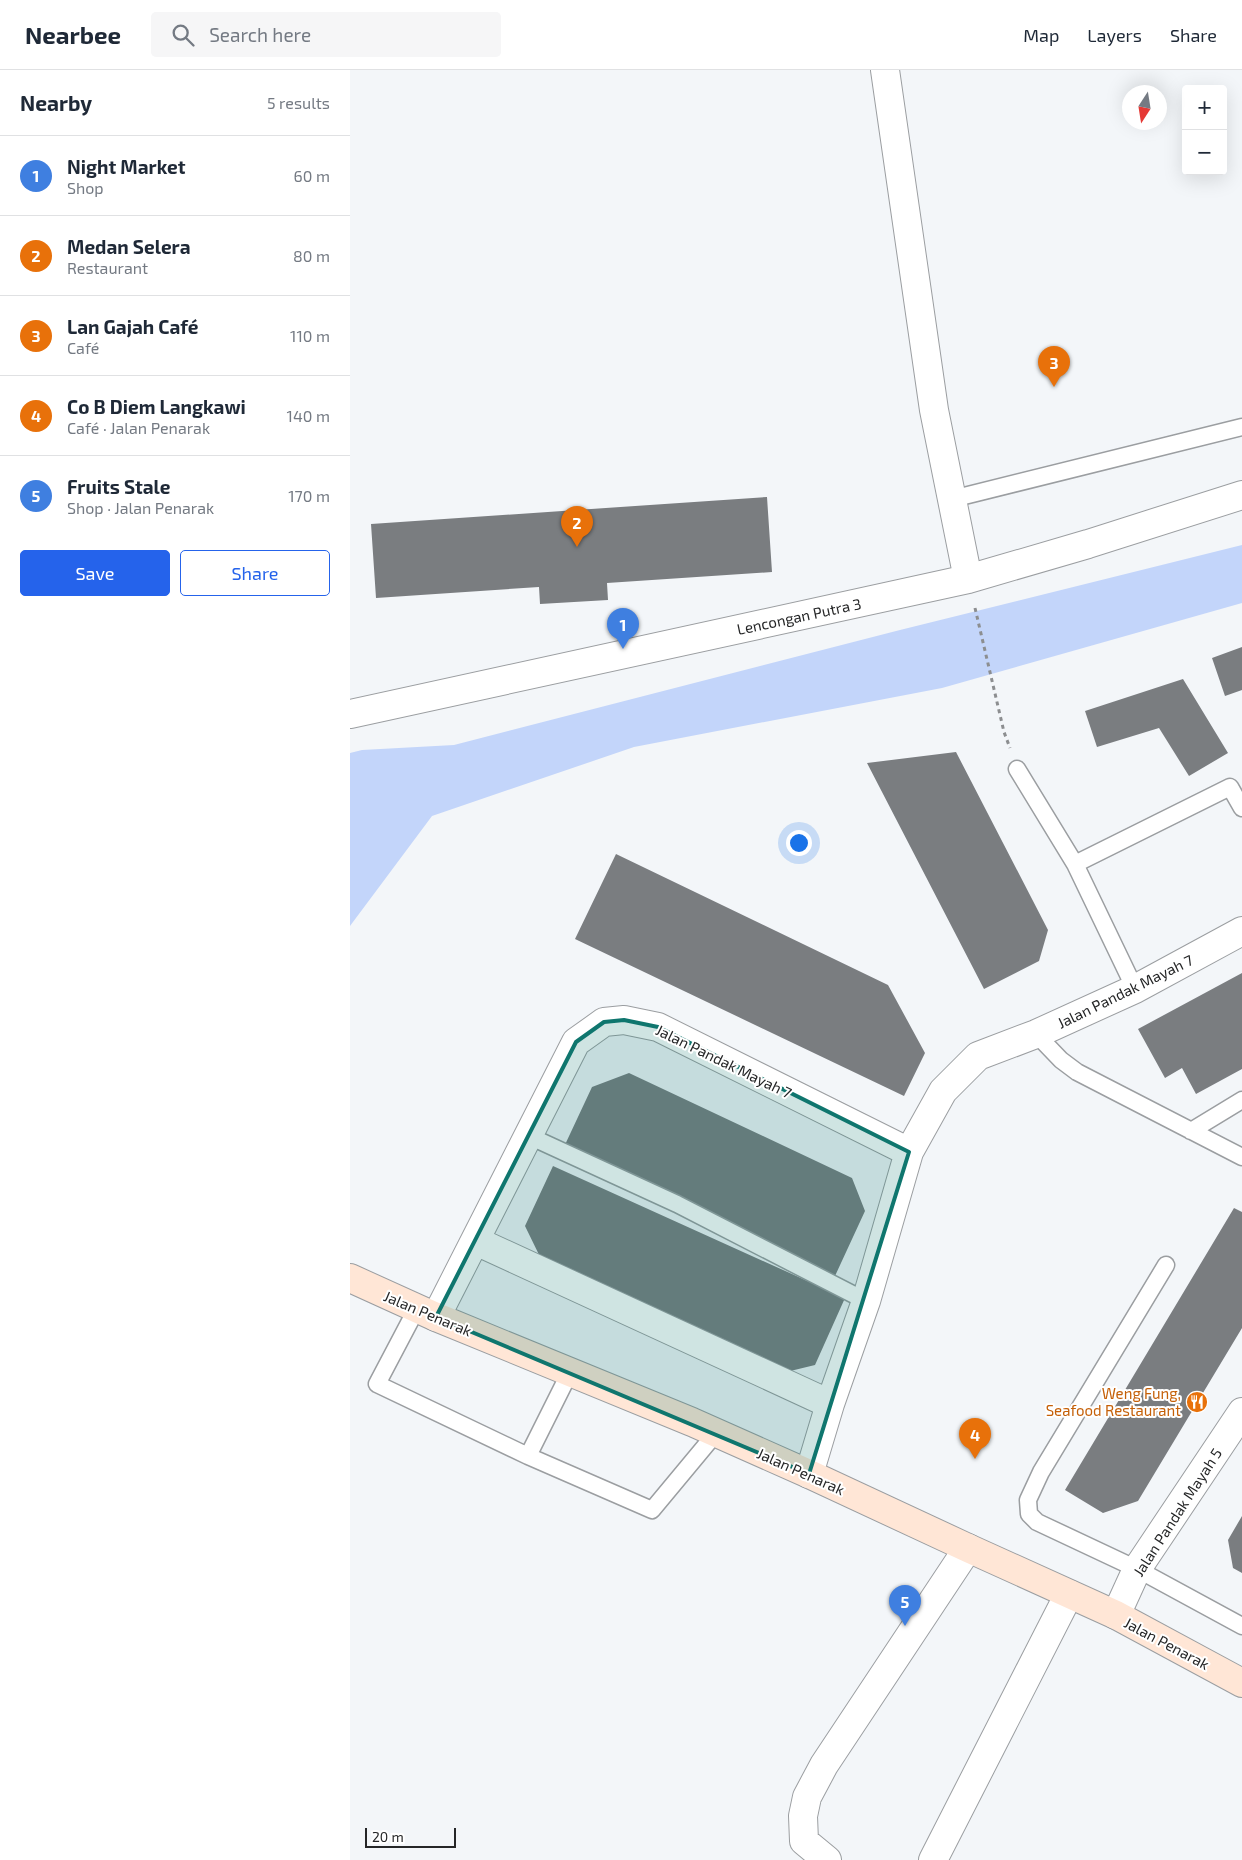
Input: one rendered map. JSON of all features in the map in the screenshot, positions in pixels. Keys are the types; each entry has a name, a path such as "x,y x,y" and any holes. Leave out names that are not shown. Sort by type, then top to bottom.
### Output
{"main road":[{"name":"Jalan Penarak","path":"350,1278 427,1313 716,1432 810,1474 1116,1615 1242,1683"}],"street":[{"path":"885,70 934,410 971,591"},
{"name":"Lencongan Putra 3","path":"350,714 971,591 1088,544 1242,495"},
{"name":"Jalan Pandak Mayah 7","path":"810,1474 830,1404 866,1301 909,1152 943,1091 978,1056 1036,1034 1135,989 1242,931"},
{"name":"Jalan Pandak Mayah 7","path":"427,1313 476,1242 576,1042 604,1022 624,1020 658,1027 909,1152"},
{"path":"476,1242 830,1404"},
{"name":"Jalan Pandak Mayah 5","path":"1116,1615 1138,1569 1242,1412"},
{"path":"826,1860 797,1851 807,1797 824,1765 968,1548"},
{"path":"933,1860 1069,1594"}],"lane":[{"path":"952,499 1242,427"},
{"path":"1018,769 1075,864 1135,989"},
{"path":"1075,864 1230,787 1242,808"},
{"path":"1036,1034 1061,1060 1077,1072 1242,1157"},
{"path":"1191,1131 1242,1100"},
{"path":"528,1136 677,1204 866,1301"},
{"path":"1166,1265 1041,1472 1028,1500 1029,1514 1037,1522 1138,1569 1242,1626"},
{"path":"427,1313 377,1384 528,1456 652,1510 716,1432"},
{"path":"528,1456 570,1372"}],"path":[{"path":"971,591 1004,732"}],"highlighted area":[{"path":"624,1020 658,1027 909,1152 809,1474 436,1317 576,1042 604,1022"}],"water":[{"path":"1242,545 1242,603 942,688 634,747 432,816 350,926 350,753 362,750 454,745 900,630"}],"building":[{"path":"767,497 772,572 607,583 608,600 540,604 539,587 376,598 371,524"},
{"path":"1242,647 1242,690 1225,696 1212,658"},
{"path":"1183,679 1228,753 1189,776 1159,728 1097,747 1085,711"},
{"path":"956,752 1048,930 1039,961 984,989 867,763"},
{"path":"616,854 888,985 925,1053 904,1096 575,939"},
{"path":"1242,973 1242,1069 1196,1094 1182,1068 1165,1078 1138,1029"},
{"path":"629,1073 852,1178 865,1211 835,1276 563,1149 592,1087"},
{"path":"553,1166 845,1298 815,1365 782,1373 544,1265 525,1226"},
{"path":"1234,1208 1242,1212 1242,1328 1138,1501 1103,1513 1065,1490"},
{"path":"1242,1516 1242,1573 1233,1568 1228,1540"}],"place":[{"name":"Lan Gajah Café","path":"1054,387"},
{"name":"Medan Selera","path":"577,547"},
{"name":"Night Market","path":"623,649"},
{"name":"Weng Fung, Seafood Restaurant","path":"1197,1402"},
{"name":"Co B Diem Langkawi","path":"975,1459"},
{"name":"Fruits Stale","path":"905,1626"}]}
